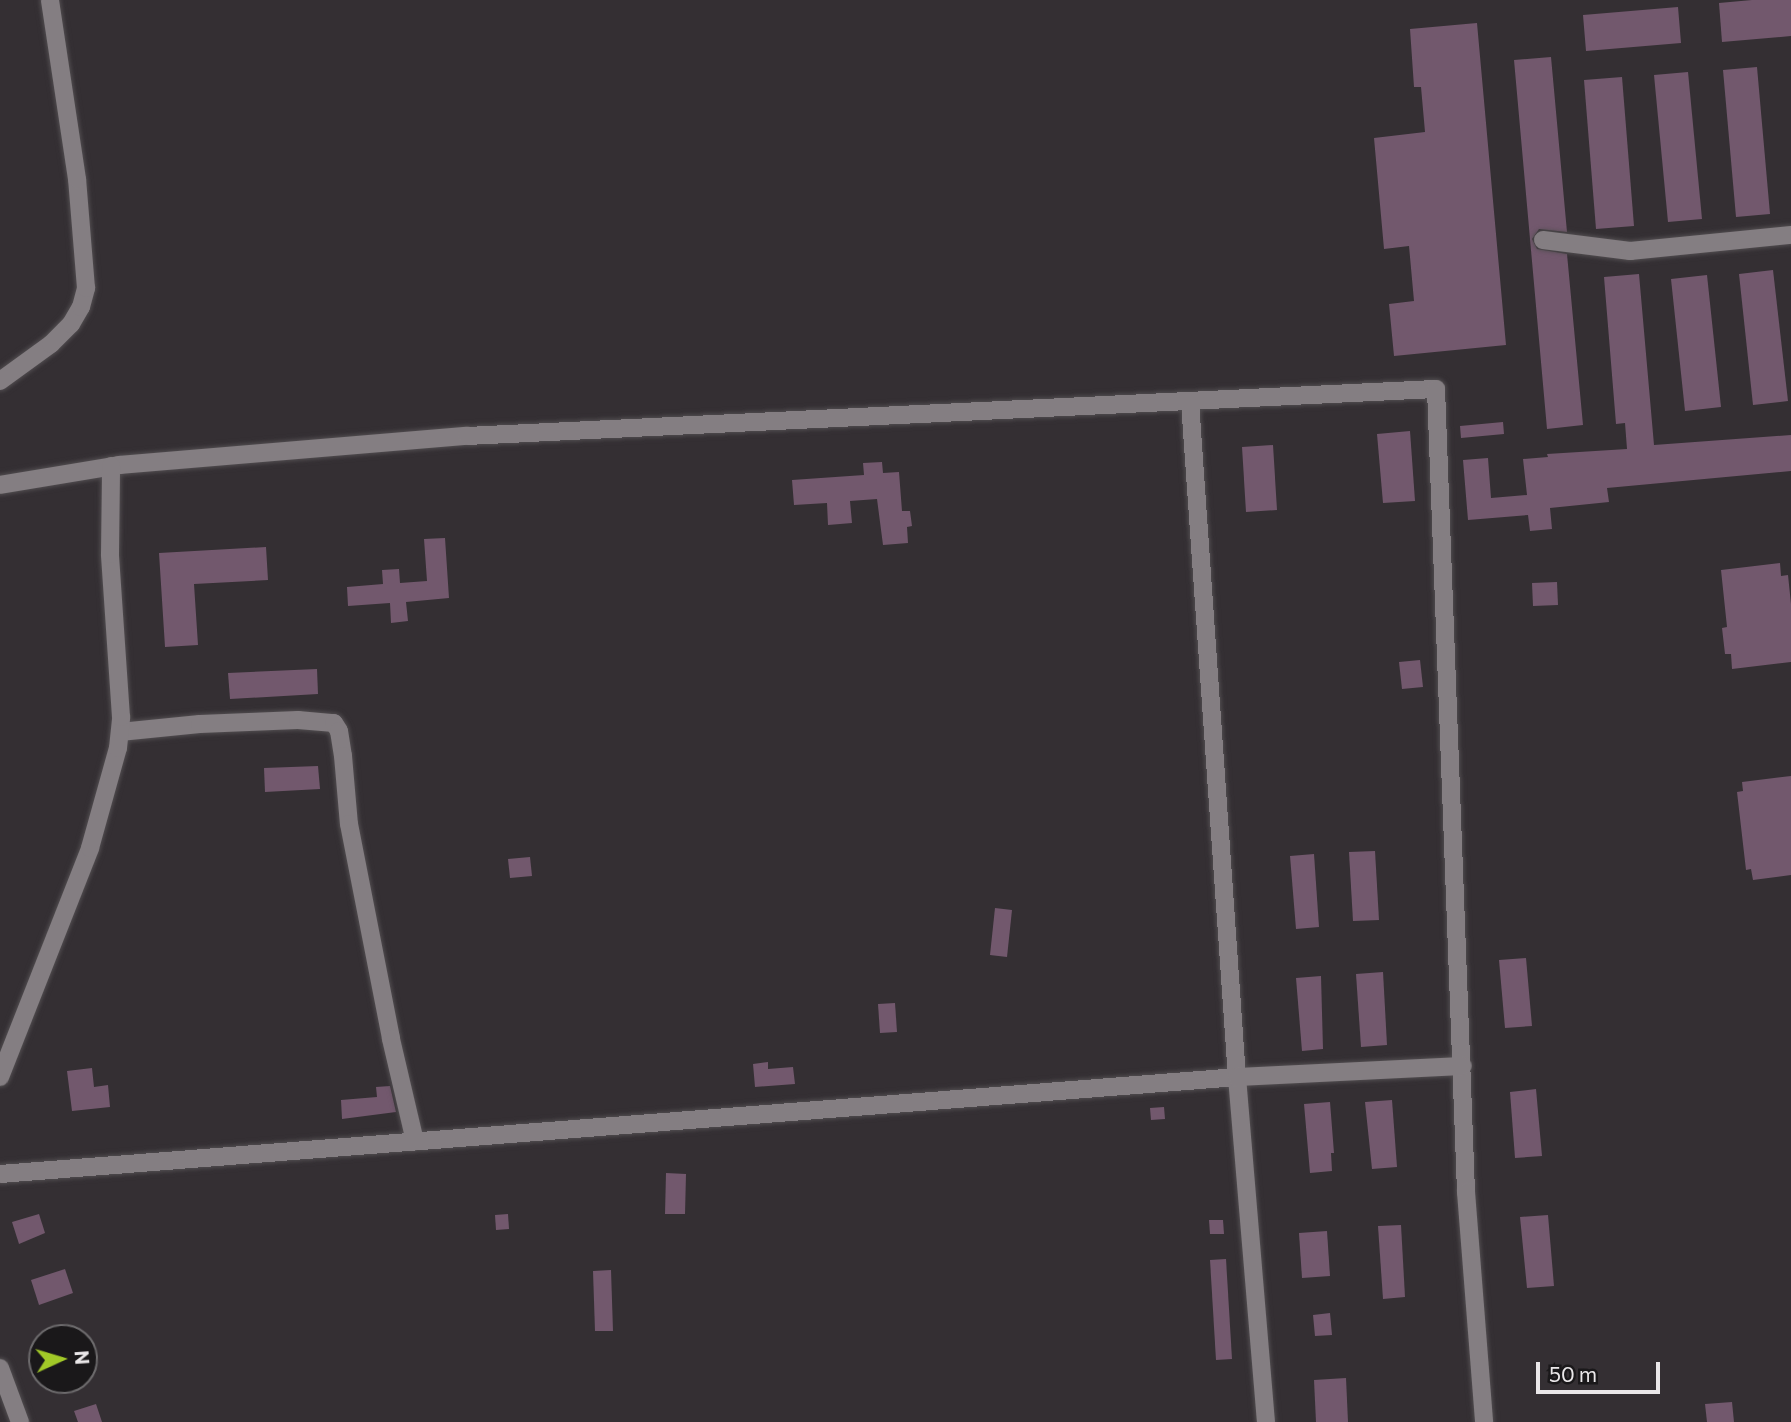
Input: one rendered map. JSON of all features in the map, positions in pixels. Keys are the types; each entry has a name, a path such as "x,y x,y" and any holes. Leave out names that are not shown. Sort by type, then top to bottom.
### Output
{"street":[{"path":"0,381 51,344 71,324 81,307 86,288 76,180 50,0"},
{"path":"1543,240 1630,251 1791,235"},
{"path":"0,485 111,466 467,436 1436,389 1466,1192 1484,1422"},
{"path":"1190,402 1237,1076 1266,1422"},
{"path":"0,1077 90,848 120,732 110,554 111,466"},
{"path":"120,732 200,724 298,720 334,723 344,756 349,824 391,1039 415,1140"},
{"path":"0,1174 1237,1076 1463,1066"},
{"path":"0,1368 20,1422"}],"building":[{"path":"1791,0 1791,36 1722,42 1719,3"},
{"path":"1678,7 1681,43 1586,51 1583,15"},
{"path":"1477,23 1506,345 1394,356 1389,304 1414,301 1409,246 1384,249 1374,138 1425,132 1421,87 1414,87 1410,29"},
{"path":"1551,57 1567,232 1539,229 1532,239 1537,249 1567,254 1583,425 1547,429 1514,60"},
{"path":"1757,67 1770,214 1736,217 1723,70"},
{"path":"1688,72 1702,219 1668,222 1654,75"},
{"path":"1622,77 1634,226 1596,229 1584,80"},
{"path":"1773,270 1788,401 1753,405 1739,274"},
{"path":"1639,274 1654,445 1791,435 1791,471 1607,488 1609,502 1550,508 1552,529 1530,531 1528,515 1468,520 1463,460 1488,458 1491,498 1527,495 1523,459 1548,457 1547,454 1627,449 1625,423 1616,424 1604,277"},
{"path":"1707,275 1721,407 1685,411 1671,279"},
{"path":"1503,422 1504,434 1461,438 1460,426"},
{"path":"1410,431 1415,501 1383,503 1377,434"},
{"path":"1273,445 1277,510 1246,512 1242,447"},
{"path":"882,462 883,473 899,472 902,511 910,511 912,526 907,527 908,543 883,545 877,499 850,501 852,523 828,525 827,503 794,505 792,480 864,475 863,463"},
{"path":"445,538 449,598 406,602 408,621 391,623 390,603 348,606 347,587 383,584 382,570 399,569 400,583 427,581 424,539"},
{"path":"266,547 268,580 194,584 198,645 165,647 159,553"},
{"path":"1780,563 1781,576 1788,575 1791,662 1732,669 1731,654 1725,654 1722,628 1727,627 1721,570"},
{"path":"1557,582 1558,605 1533,606 1532,583"},
{"path":"1420,660 1423,687 1402,689 1399,662"},
{"path":"317,669 318,694 230,699 228,673"},
{"path":"318,766 320,789 265,792 264,768"},
{"path":"1791,776 1791,875 1753,880 1751,869 1746,870 1737,792 1743,791 1742,782"},
{"path":"1375,851 1379,920 1353,921 1349,852"},
{"path":"1314,854 1319,927 1296,929 1290,856"},
{"path":"530,857 532,876 510,878 508,859"},
{"path":"995,908 1012,910 1007,957 990,955"},
{"path":"1526,958 1532,1026 1505,1028 1499,960"},
{"path":"1383,972 1387,1045 1361,1047 1356,974"},
{"path":"1321,976 1323,1049 1302,1051 1296,978"},
{"path":"895,1003 897,1032 880,1033 878,1004"},
{"path":"768,1062 768,1069 793,1067 795,1084 755,1087 753,1064"},
{"path":"92,1068 94,1087 108,1085 110,1107 72,1111 67,1071"},
{"path":"390,1086 396,1112 342,1119 341,1100 377,1097 376,1087"},
{"path":"1536,1089 1542,1156 1515,1158 1510,1092"},
{"path":"1392,1100 1397,1167 1372,1169 1365,1102"},
{"path":"1330,1102 1334,1153 1331,1153 1332,1171 1310,1173 1304,1104"},
{"path":"1164,1107 1165,1119 1151,1120 1150,1108"},
{"path":"666,1173 686,1174 685,1214 665,1214"},
{"path":"39,1214 45,1233 19,1244 12,1222"},
{"path":"508,1214 509,1229 496,1230 495,1215"},
{"path":"1548,1215 1554,1286 1527,1288 1520,1217"},
{"path":"1209,1220 1223,1220 1224,1234 1210,1234"},
{"path":"1401,1225 1405,1297 1383,1299 1378,1226"},
{"path":"1327,1231 1330,1276 1302,1278 1299,1233"},
{"path":"1226,1259 1232,1359 1216,1360 1210,1260"},
{"path":"65,1269 73,1293 39,1305 31,1280"},
{"path":"611,1270 613,1331 595,1331 593,1271"},
{"path":"1330,1313 1332,1335 1315,1336 1313,1315"},
{"path":"1346,1378 1348,1422 1316,1422 1314,1380"},
{"path":"1732,1402 1734,1422 1707,1422 1705,1404"},
{"path":"96,1404 102,1422 78,1422 74,1411"}]}
